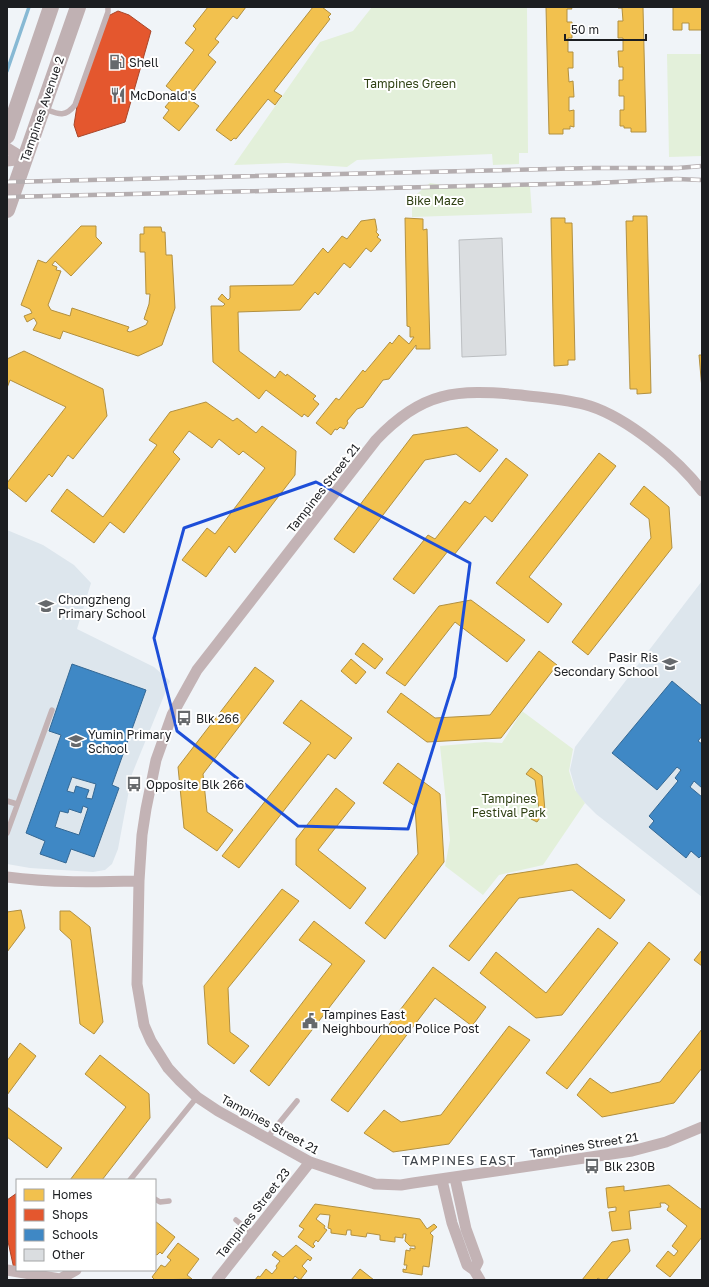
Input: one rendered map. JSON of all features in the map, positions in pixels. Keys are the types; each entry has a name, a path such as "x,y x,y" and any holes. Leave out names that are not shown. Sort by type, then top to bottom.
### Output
{"main road":[{"name":"Tampines Avenue 2","path":"7,136 51,7"},
{"name":"Tampines Avenue 2","path":"7,210 78,7"}],"street":[{"path":"7,148 25,159"},
{"path":"7,161 25,159"},
{"name":"Tampines Street 21","path":"702,490 680,466 651,442 616,417 588,405 554,399 490,392 476,392 457,394 430,400 404,414 390,425 376,440 198,670 172,714 156,760 142,835 136,984 144,1025 151,1041 168,1068 197,1097 218,1111 310,1162 374,1184 401,1185 442,1180 632,1151 666,1142 702,1128"},
{"path":"7,877 26,880 76,882 139,881"},
{"name":"Tampines Street 23","path":"217,1280 310,1162"},
{"path":"455,1178 466,1229 478,1262 474,1270"},
{"path":"442,1180 453,1227 467,1264 474,1270 480,1280"},
{"path":"7,1270 60,1279 74,1271"}],"lane":[{"path":"42,109 60,115 70,112 75,105 108,12 108,7"},
{"path":"7,833 52,710"},
{"path":"7,801 17,804"},
{"path":"132,1179 197,1097"},
{"path":"267,1138 297,1101"},
{"path":"156,1200 160,1202 169,1201"},
{"path":"236,1220 253,1234"}],"highlighted area":[{"path":"316,482 470,563 455,677 408,829 298,826 177,731 154,638 184,528"}],"shaded area":[{"name":"Yumin Primary School","path":"7,530 43,545 74,565 91,583 77,629 154,667 170,681 132,774 118,849 112,864 105,870 93,872 30,868 7,864"},
{"name":"Pasir Ris Secondary School","path":"702,581 702,897 596,814 577,795 570,770 575,747"}],"green space":[{"name":"Tampines Green","path":"372,7 527,7 528,153 519,153 519,164 493,165 492,154 357,160 347,167 287,163 234,165 320,42 353,31"},
{"path":"667,54 702,54 702,156 669,157"},
{"name":"Bike Maze","path":"430,183 443,185 530,186 532,213 412,217 412,198"},
{"name":"Tampines Festival Park","path":"522,711 573,749 569,771 575,790 585,803 543,865 499,875 483,895 445,866 450,840 440,746 485,742 502,743"}],"building: Homes":[{"path":"208,7 246,7 237,19 233,16 215,39 219,42 208,55 216,62 188,98 199,106 179,131 163,118 169,110 165,107 176,94 166,86 194,50 185,43 196,29 193,26"},
{"path":"313,7 322,7 331,14 328,17 330,19 274,91 282,96 275,105 268,99 236,139 234,138 231,141 216,130"},
{"path":"546,7 571,7 572,9 567,9 567,22 572,22 572,38 568,38 568,52 573,52 573,68 568,68 569,82 573,81 574,97 569,97 569,111 574,110 574,127 570,126 570,129 563,129 563,134 549,134"},
{"path":"618,7 643,7 646,132 631,132 631,128 624,128 624,126 620,126 620,110 624,110 624,96 619,96 619,80 623,80 623,67 619,67 618,51 623,51 623,38 618,38 618,21 623,21 622,8"},
{"path":"673,7 702,7 702,30 689,30 689,23 682,23 682,30 673,30"},
{"path":"633,216 647,216 651,393 637,394 637,389 630,389 626,221 633,221"},
{"path":"405,218 423,219 423,230 427,229 430,349 416,349 416,345 389,379 383,380 363,407 357,409 347,421 348,423 344,429 340,427 337,430 335,429 331,435 316,423 336,398 339,400 363,370 365,372 390,342 392,344 399,335 409,344 414,337 410,337 410,327 407,326"},
{"path":"551,218 565,218 565,223 572,223 575,360 568,360 568,365 554,366"},
{"path":"375,219 376,232 379,235 377,237 381,240 371,252 366,248 350,268 344,263 318,295 315,292 300,310 238,312 239,351 275,378 280,371 286,376 287,374 316,396 313,399 319,404 308,417 304,414 302,417 266,390 259,399 213,362 211,306 223,306 225,304 218,299 222,294 228,300 230,298 230,286 293,285 323,248 328,253 342,236 347,239 361,221"},
{"path":"81,226 96,226 96,237 102,243 71,276 55,261 52,265 57,267 56,270 61,271 48,305 51,310 70,316 72,308 129,327 127,331 130,332 146,325 148,321 144,319 149,304 150,294 146,294 145,252 140,252 140,234 144,234 144,227 161,227 162,232 165,232 166,255 172,255 175,308 162,345 138,356 63,331 60,339 33,330 37,323 34,318 27,322 24,316 32,313 30,309 21,305 38,260 46,263"},
{"path":"24,351 103,389 107,416 73,459 68,455 52,477 49,474 26,502 7,487 7,483 66,407 10,380 7,388 7,359"},
{"path":"699,355 702,355 702,389"},
{"path":"206,402 233,421 237,418 256,433 262,426 296,451 295,475 235,553 229,546 206,577 182,560 207,528 215,534 265,468 243,451 239,455 219,439 212,448 189,431 173,452 180,459 124,533 110,522 94,543 51,511 67,489 103,517 157,445 149,440 170,412"},
{"path":"467,427 498,450 480,472 456,454 425,460 354,553 334,539 413,435"},
{"path":"599,453 616,466 529,577 562,604 548,623 496,583"},
{"path":"506,458 528,475 492,522 485,516 454,555 448,551 414,594 393,579 428,535 435,539 465,501 470,504"},
{"path":"644,486 669,507 672,548 588,655 572,642 651,538 649,519 630,504"},
{"path":"471,600 525,640 507,662 455,622 405,686 386,673 439,606"},
{"path":"363,643 383,659 375,669 355,654"},
{"path":"539,651 557,665 501,738 427,742 387,712 401,693 435,718 490,715"},
{"path":"351,659 366,672 356,684 341,671"},
{"path":"255,667 274,681 203,774 207,812 233,830 217,851 184,828 178,767"},
{"path":"301,700 352,738 335,759 328,754 239,868 222,856 311,743 283,723"},
{"path":"398,763 440,794 444,862 385,939 365,923 418,854 415,806 383,783"},
{"path":"531,768 542,776 545,811 537,822 531,819 539,809 535,780 526,774"},
{"path":"336,788 355,803 318,850 366,888 350,909 296,865 296,839"},
{"path":"577,864 625,900 610,919 572,890 519,898 469,961 449,946 507,875"},
{"path":"282,889 299,901 228,988 230,1032 249,1046 234,1064 208,1044 204,986"},
{"path":"21,910 25,928 7,952 7,912"},
{"path":"60,911 70,911 90,927 103,1022 94,1034 80,1024 71,940 60,930"},
{"path":"314,921 365,961 269,1086 250,1071 332,964 299,940"},
{"path":"598,928 618,943 562,1015 536,1018 480,973 496,952 546,993"},
{"path":"649,942 670,959 567,1089 546,1073"},
{"path":"702,950 702,966 694,960"},
{"path":"433,967 486,1007 472,1026 435,998 348,1112 331,1100"},
{"path":"509,1026 530,1040 449,1144 393,1152 364,1133 384,1110 401,1122 441,1115"},
{"path":"702,1029 702,1068 674,1103 602,1117 577,1095 590,1078 611,1093 660,1082"},
{"path":"20,1043 36,1056 7,1095 7,1061"},
{"path":"100,1055 149,1094 150,1118 103,1179 71,1179 126,1107 85,1074"},
{"path":"7,1107 62,1148 47,1168 7,1137"},
{"path":"669,1185 702,1210 702,1237 670,1277 656,1266 668,1251 674,1256 678,1251 672,1246 687,1226 667,1210 669,1206 665,1203 660,1203 661,1207 629,1211 631,1229 612,1231 609,1212 616,1211 616,1207 608,1208 606,1188 624,1186 624,1191"},
{"path":"315,1204 420,1219 427,1229 434,1224 437,1227 430,1233 433,1236 429,1267 423,1266 422,1275 403,1272 403,1269 406,1270 407,1265 404,1265 406,1250 410,1251 410,1248 415,1249 415,1246 410,1246 405,1241 406,1234 403,1234 403,1238 395,1237 395,1242 380,1240 380,1235 367,1233 366,1237 351,1235 351,1230 347,1230 346,1235 331,1233 331,1229 328,1228 330,1215 320,1214 316,1219 325,1226 324,1228 327,1230 318,1242 316,1240 313,1244 315,1246 313,1248 298,1237 304,1229 299,1226"},
{"path":"156,1222 175,1237 162,1254 160,1252 157,1255"},
{"path":"628,1239 630,1251 606,1280 601,1280 598,1278 596,1280 582,1280 612,1242"},
{"path":"178,1243 199,1259 187,1275 192,1279 155,1280 152,1277 161,1265 165,1267 171,1260 167,1257"},
{"path":"296,1245 312,1258 310,1261 308,1259 302,1266 307,1271 300,1280 295,1276 292,1280 255,1280 258,1276 260,1277 266,1269 272,1274 277,1268 276,1266 280,1261 272,1255 275,1251 283,1257"},
{"path":"360,1269 374,1280 351,1280"}],"building: Shops":[{"name":"Shell","path":"118,11 129,15 151,31 125,122 78,137 74,125 77,106 108,16"},
{"path":"16,1194 16,1270 14,1269 7,1237 7,1200"}],"building: Schools":[{"path":"72,664 146,690 112,785 119,788 94,857 71,849 66,863 40,854 45,841 26,833 61,735 49,731","holes":["72,777 96,784 92,799 86,798 89,790 76,786 74,793 67,791","83,806 88,808 79,835 55,827 60,811 68,813 69,809 81,813"]},
{"path":"672,681 702,706 702,736 698,741 702,744 702,788 694,781 690,787 702,797 702,855 699,858 691,851 686,858 649,827 654,821 649,816 678,781 675,778 681,770 677,767 657,790 612,753"}],"building: Other":[{"path":"502,238 506,355 462,357 459,240"}],"waterway":[{"path":"7,71 29,7"}],"railway":[{"path":"7,182 592,168 678,168 702,166"},
{"path":"7,197 596,183 677,179 702,180"}],"place":[{"name":"Shell","path":"117,62"},
{"name":"McDonald's","path":"118,95"},
{"name":"Chongzheng Primary School","path":"46,606"},
{"name":"Pasir Ris Secondary School","path":"670,664"},
{"name":"Blk 266","path":"184,718"},
{"name":"Yumin Primary School","path":"76,741"},
{"name":"Opposite Blk 266","path":"134,784"},
{"name":"Tampines East Neighbourhood Police Post","path":"310,1021"},
{"name":"Blk 230B","path":"592,1166"}],"district":[{"name":"TAMPINES EAST","path":"459,1160"}]}
